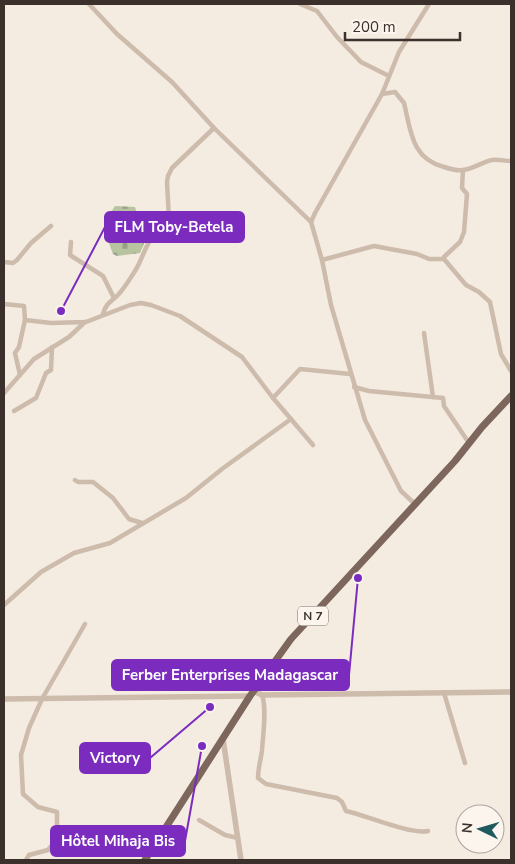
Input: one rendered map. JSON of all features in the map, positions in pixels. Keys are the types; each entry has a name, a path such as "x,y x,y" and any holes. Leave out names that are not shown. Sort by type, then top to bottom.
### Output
{"main road":[{"name":"N 7","path":"145,860 252,693 291,638 455,461 511,396"}],"street":[{"path":"89,4 117,34 172,82 214,128 311,222 350,374 365,420 401,491 415,504"},
{"path":"300,4 317,12 337,37 361,62 390,76"},
{"path":"311,222 382,94 399,52 429,4"},
{"path":"382,94 395,92 404,103 412,141 420,153 437,165 463,170 493,160 511,160"},
{"path":"103,314 105,307 137,268 148,242 153,236 166,240 170,238 168,176 172,168 214,128"},
{"path":"444,259 460,242 464,232 467,194 462,188 463,170"},
{"path":"4,262 13,263 17,260 51,226"},
{"path":"71,242 70,256 103,276 114,298"},
{"path":"322,260 374,246 417,254 429,259 444,259 466,285 479,292 490,302 501,354 511,371"},
{"path":"4,304 24,306 25,320 19,347 15,353 20,376"},
{"path":"4,393 34,359 69,337 86,322 130,305 151,304 180,316 242,358 313,445"},
{"path":"25,320 50,323 86,322"},
{"path":"424,333 433,397"},
{"path":"14,411 36,398 46,373 51,370 52,347"},
{"path":"273,398 300,369 350,374"},
{"path":"354,387 369,391 443,398 444,406 469,443"},
{"path":"4,605 41,572 74,553 110,543 186,498 291,419"},
{"path":"75,480 78,482 92,482 113,498 129,519 142,523"},
{"path":"26,860 29,855 48,850 57,839 57,812 38,807 23,794 21,755 29,728 42,698 85,624"},
{"path":"4,699 252,693 262,695 511,692"},
{"path":"444,693 465,763"},
{"path":"262,695 264,707 262,751 258,778 266,784 338,798 346,810 412,830 428,831"},
{"path":"223,739 241,860"},
{"path":"199,820 226,835 238,838"}],"green space":[{"path":"115,206 135,207 145,241 140,253 117,256 113,254 104,230 106,220"}],"place":[{"name":"FLM Toby-Betela","path":"61,311"},
{"name":"Ferber Enterprises Madagascar","path":"358,578"},
{"name":"Victory","path":"210,707"},
{"name":"Hôtel Mihaja Bis","path":"202,746"}]}
